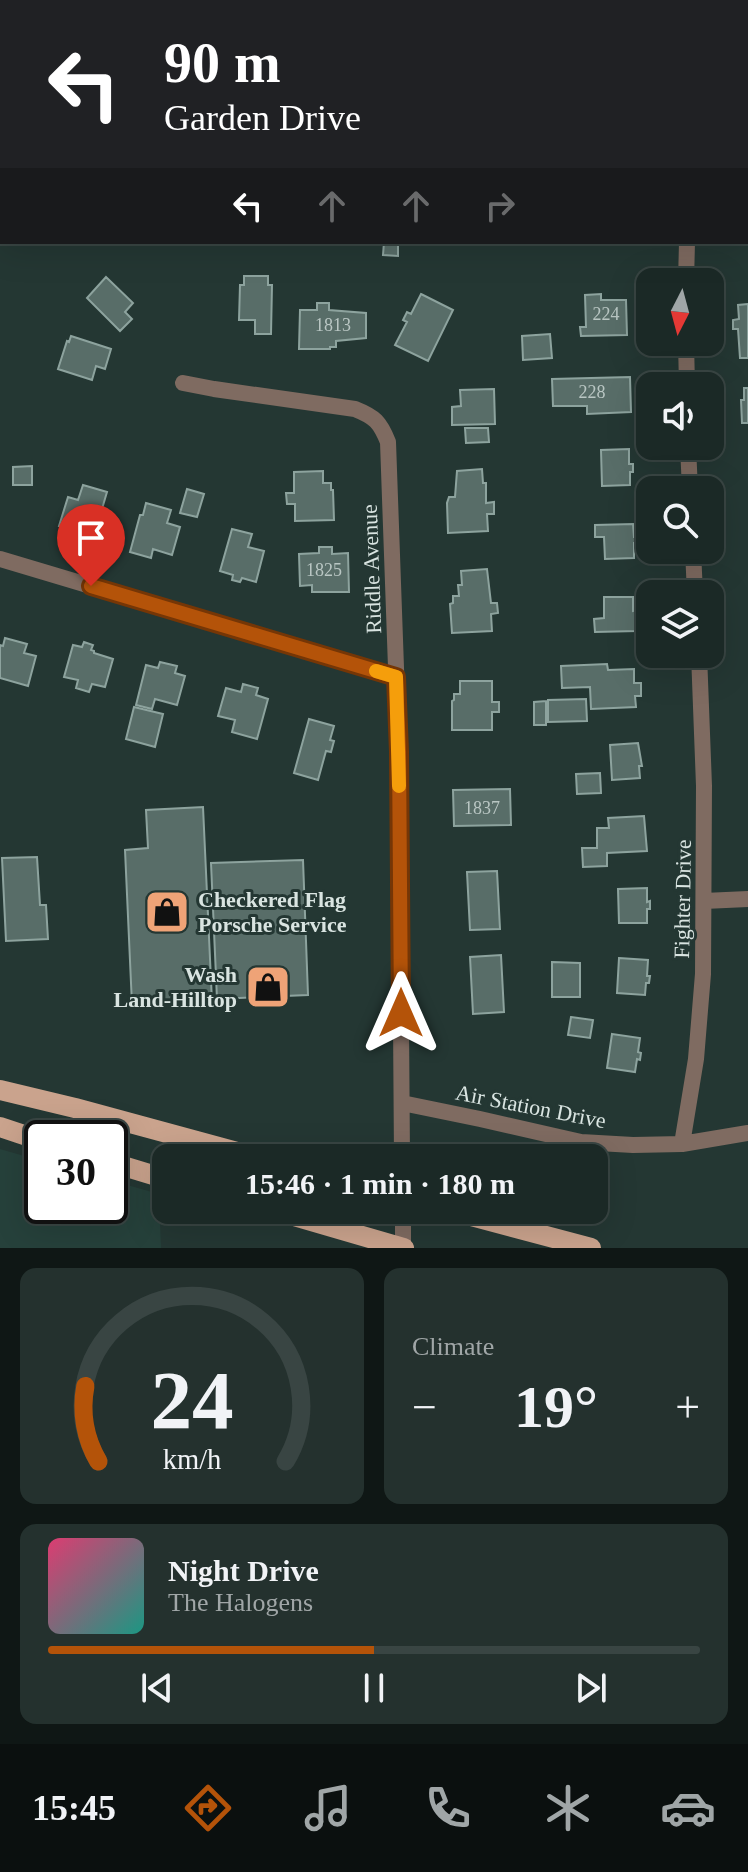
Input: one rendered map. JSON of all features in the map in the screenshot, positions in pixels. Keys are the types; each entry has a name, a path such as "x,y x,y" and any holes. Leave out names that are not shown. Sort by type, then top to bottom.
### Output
{"main road":[{"path":"0,1090 207,1144"},
{"path":"0,1127 24,1135"},
{"path":"128,1167 152,1175"},
{"path":"321,1224 403,1248"},
{"path":"501,1224 591,1248"}],"street":[{"path":"686,268 687,244"},
{"name":"Riddle Avenue","path":"183,383 355,409 381,425 388,442 399,752 402,1144"},
{"path":"0,559 396,677"},
{"name":"Fighter Drive","path":"682,1144 696,1059 703,974 704,786 700,668"},
{"path":"704,901 748,899"},
{"name":"Air Station Drive","path":"402,1103 581,1142 682,1144 748,1133"},
{"path":"403,1224 403,1248"}],"shaded area":[{"path":"0,1149 24,1156 24,1224 128,1224 128,1185 152,1192 152,1224 160,1224 161,1248 0,1248"}],"building":[{"path":"384,244 398,244 398,256 383,255"},
{"path":"244,276 268,276 268,285 272,285 271,334 255,334 255,320 239,320 240,285 244,285"},
{"path":"106,277 133,303 125,312 132,319 120,331 87,298"},
{"path":"421,294 453,310 428,361 395,345 407,322 403,320 407,312 411,314"},
{"path":"601,294 601,300 626,300 627,335 581,336 580,327 586,327 585,295"},
{"path":"317,303 329,303 329,310 366,313 366,338 336,341 336,347 330,349 299,349 300,310 317,310"},
{"path":"748,304 748,358 740,358 738,329 733,329 733,320 739,319 738,305"},
{"path":"550,334 552,358 523,360 522,336"},
{"path":"71,336 111,349 105,369 96,366 92,380 58,369"},
{"path":"630,377 631,412 587,414 587,406 553,406 552,379"},
{"path":"744,388 748,388 748,423 742,423"},
{"path":"494,389 495,424 452,425 452,407 461,406 460,390"},
{"path":"465,428 488,428 489,442 466,443"},
{"path":"629,449 629,464 633,464 630,485 602,486 601,450"},
{"path":"32,466 32,485 13,485 13,467"},
{"path":"482,469 486,503 494,502 494,514 487,514 488,531 448,533 447,503 449,497 455,497 457,471"},
{"path":"323,471 323,483 331,483 333,490 334,520 295,521 295,504 287,504 286,493 294,493 294,472"},
{"path":"83,485 107,492 94,536 70,534 72,530 59,526 68,497 78,500"},
{"path":"187,489 204,494 197,517 180,513"},
{"path":"146,503 171,510 167,523 180,527 172,555 153,549 151,558 130,552"},
{"path":"633,524 636,537 634,558 605,559 604,537 595,537 595,525"},
{"path":"232,529 252,534 248,547 264,551 256,582 242,578 240,582 232,580 233,575 220,571"},
{"path":"319,547 332,547 332,554 348,553 349,592 312,592 312,585 300,586 299,554 319,553"},
{"path":"487,569 491,603 497,603 498,613 491,614 492,631 452,633 450,604 453,603 453,596 459,596 461,571"},
{"path":"604,597 633,597 636,631 595,632 594,619 604,618"},
{"path":"5,638 27,644 24,653 36,656 28,686 0,678 0,645 3,646"},
{"path":"84,642 93,645 91,650 94,653 113,659 105,687 92,684 89,692 76,688 78,680 64,677 73,645 82,647"},
{"path":"160,662 177,666 175,673 185,676 177,705 155,699 152,709 136,705 146,665 158,668"},
{"path":"607,664 608,670 634,669 634,683 641,683 641,696 635,696 636,707 591,709 590,687 562,688 561,666"},
{"path":"460,681 492,681 492,702 499,702 499,712 492,712 492,730 452,730 452,701 454,694 460,694"},
{"path":"243,684 258,688 256,695 268,699 257,739 232,732 235,720 218,716 226,688 241,692"},
{"path":"586,699 587,721 548,722 548,700"},
{"path":"546,701 546,725 534,725 534,702"},
{"path":"134,707 163,714 155,747 126,739"},
{"path":"309,719 334,726 331,752 326,751 318,780 294,773"},
{"path":"638,743 642,766 639,766 640,778 612,780 610,745"},
{"path":"600,773 601,793 577,794 576,774"},
{"path":"510,789 511,825 454,826 453,790"},
{"name":"Checkered Flag Porsche Service","path":"203,807 212,1002 132,1005 125,850 148,848 146,810"},
{"path":"644,816 647,851 607,853 607,866 583,867 582,848 597,848 597,828 609,828 608,818"},
{"path":"37,857 40,905 46,905 48,939 6,941 2,858"},
{"path":"303,860 308,995 217,999 211,863"},
{"path":"497,871 500,929 470,930 467,872"},
{"path":"647,888 650,909 647,909 647,923 619,923 618,889"},
{"path":"501,955 504,1012 473,1014 470,957"},
{"path":"619,958 648,960 647,976 650,976 645,995 617,993"},
{"path":"552,962 580,963 580,997 552,997"},
{"path":"571,1017 593,1020 590,1038 568,1035"},
{"path":"612,1034 640,1038 640,1060 637,1059 635,1072 607,1068"}],"slow traffic":[{"path":"376,671 396,677 399,786"}],"place":[{"name":"Checkered Flag Porsche Service","path":"167,912"},
{"name":"Wash Land-Hilltop","path":"268,987"}],"route":[{"path":"91,586 396,677 401,1013"}]}
